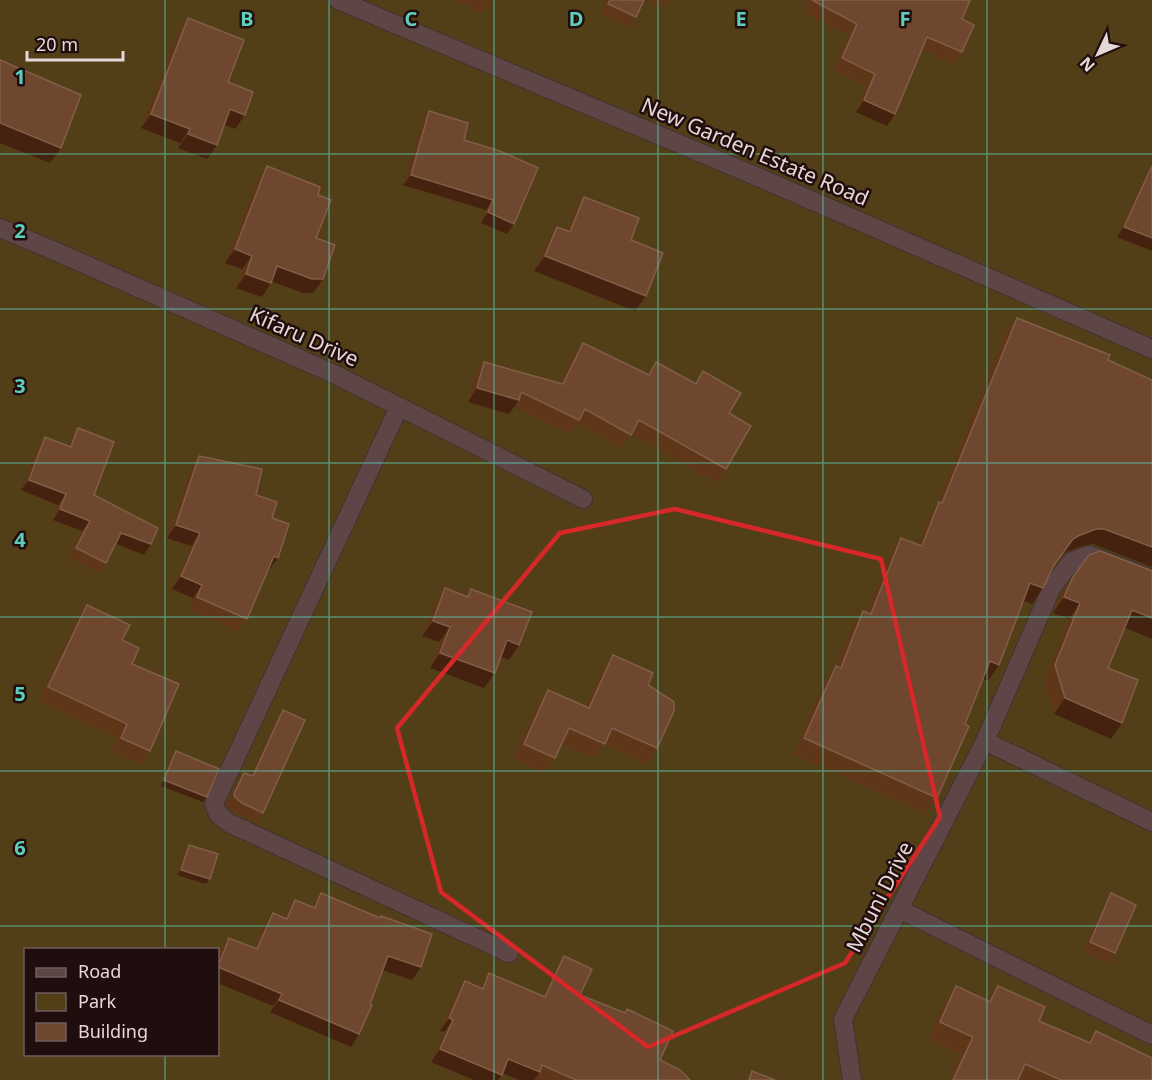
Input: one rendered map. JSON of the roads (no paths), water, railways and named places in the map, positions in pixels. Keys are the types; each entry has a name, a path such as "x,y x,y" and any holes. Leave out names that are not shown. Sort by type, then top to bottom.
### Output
{"street":[{"name":"New Garden Estate Road","path":"338,0 765,180 1152,349"},
{"name":"Kifaru Drive","path":"0,228 332,373 583,499"},
{"path":"399,407 214,804 218,814 230,824 509,953"},
{"name":"Mbuni Drive","path":"852,1080 843,1019 985,741 1052,587 1071,562 1089,555 1152,579"},
{"path":"985,741 1152,822"},
{"path":"899,909 1152,1035"}]}
